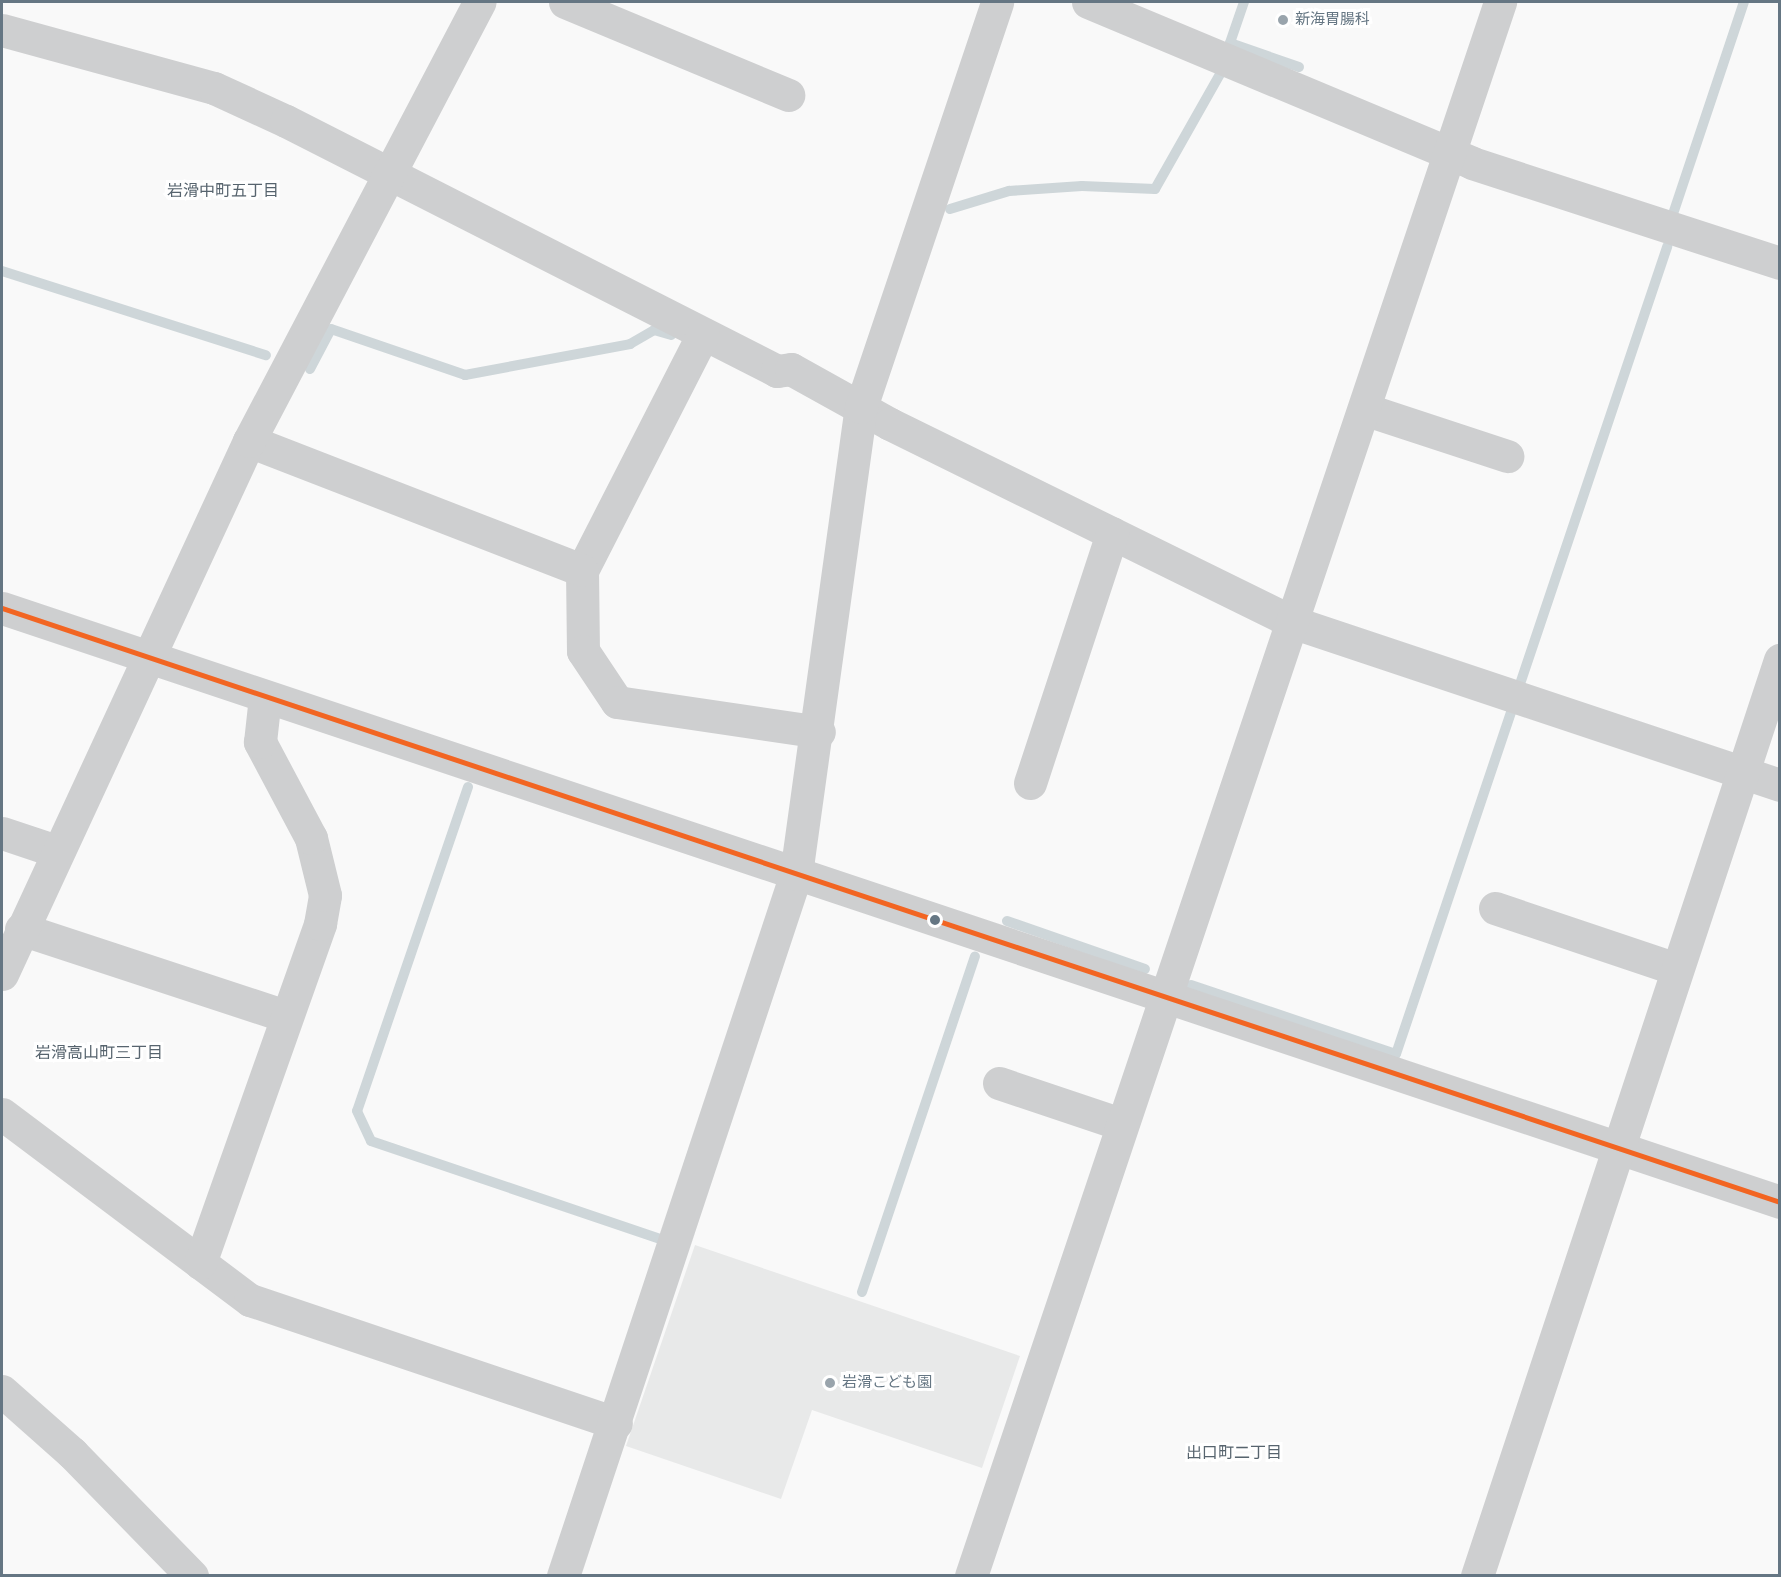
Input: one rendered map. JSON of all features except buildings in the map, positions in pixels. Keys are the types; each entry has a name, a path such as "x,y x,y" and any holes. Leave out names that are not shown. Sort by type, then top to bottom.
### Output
{"street":[{"path":"2,974 56,851 249,441 388,169 479,2"},
{"path":"565,2 788,94"},
{"path":"563,1575 616,1422 796,874 819,732 861,407 997,2"},
{"path":"1088,2 1449,152 1779,263"},
{"path":"971,1575 1500,2"},
{"path":"2,30 214,88 388,169 703,334 777,371 791,369 861,407 1292,622 1779,785"},
{"path":"703,334 582,570 583,651 617,702 819,732"},
{"path":"1364,409 1507,456"},
{"path":"249,441 582,570"},
{"path":"1030,783 1112,533"},
{"path":"2,608 1163,999 1779,1203"},
{"path":"1477,1575 1779,660"},
{"path":"200,1263 320,924 325,895 311,838 260,742 265,697"},
{"path":"2,833 56,851"},
{"path":"1495,908 1676,969"},
{"path":"21,929 286,1016"},
{"path":"999,1083 1121,1124"},
{"path":"2,1114 250,1300 616,1422"},
{"path":"2,1391 72,1453 192,1575"}],"shaded area":[{"name":"岩滑こども園","path":"695,1245 1020,1356 982,1468 812,1410 781,1499 626,1446"}],"waterway":[{"path":"1244,2 1230,43 1299,67"},
{"path":"1674,211 1744,2"},
{"path":"950,209 1009,191 1082,186 1155,189 1220,74"},
{"path":"1519,687 1667,246"},
{"path":"2,271 266,355"},
{"path":"310,369 331,329 465,375 630,344 654,330 671,335"},
{"path":"1191,985 1396,1054 1511,712"},
{"path":"468,787 357,1111 371,1141 658,1238"},
{"path":"1007,921 1145,969"},
{"path":"862,1292 975,956"}],"transit line":[{"path":"2,608 1780,1202"}],"place":[{"name":"新海胃腸科","path":"1283,20"},
{"name":"岩滑こども園","path":"830,1383"}],"district":[{"name":"岩滑中町五丁目","path":"223,191"},
{"name":"岩滑高山町三丁目","path":"99,1053"},
{"name":"出口町二丁目","path":"1234,1453"}]}
